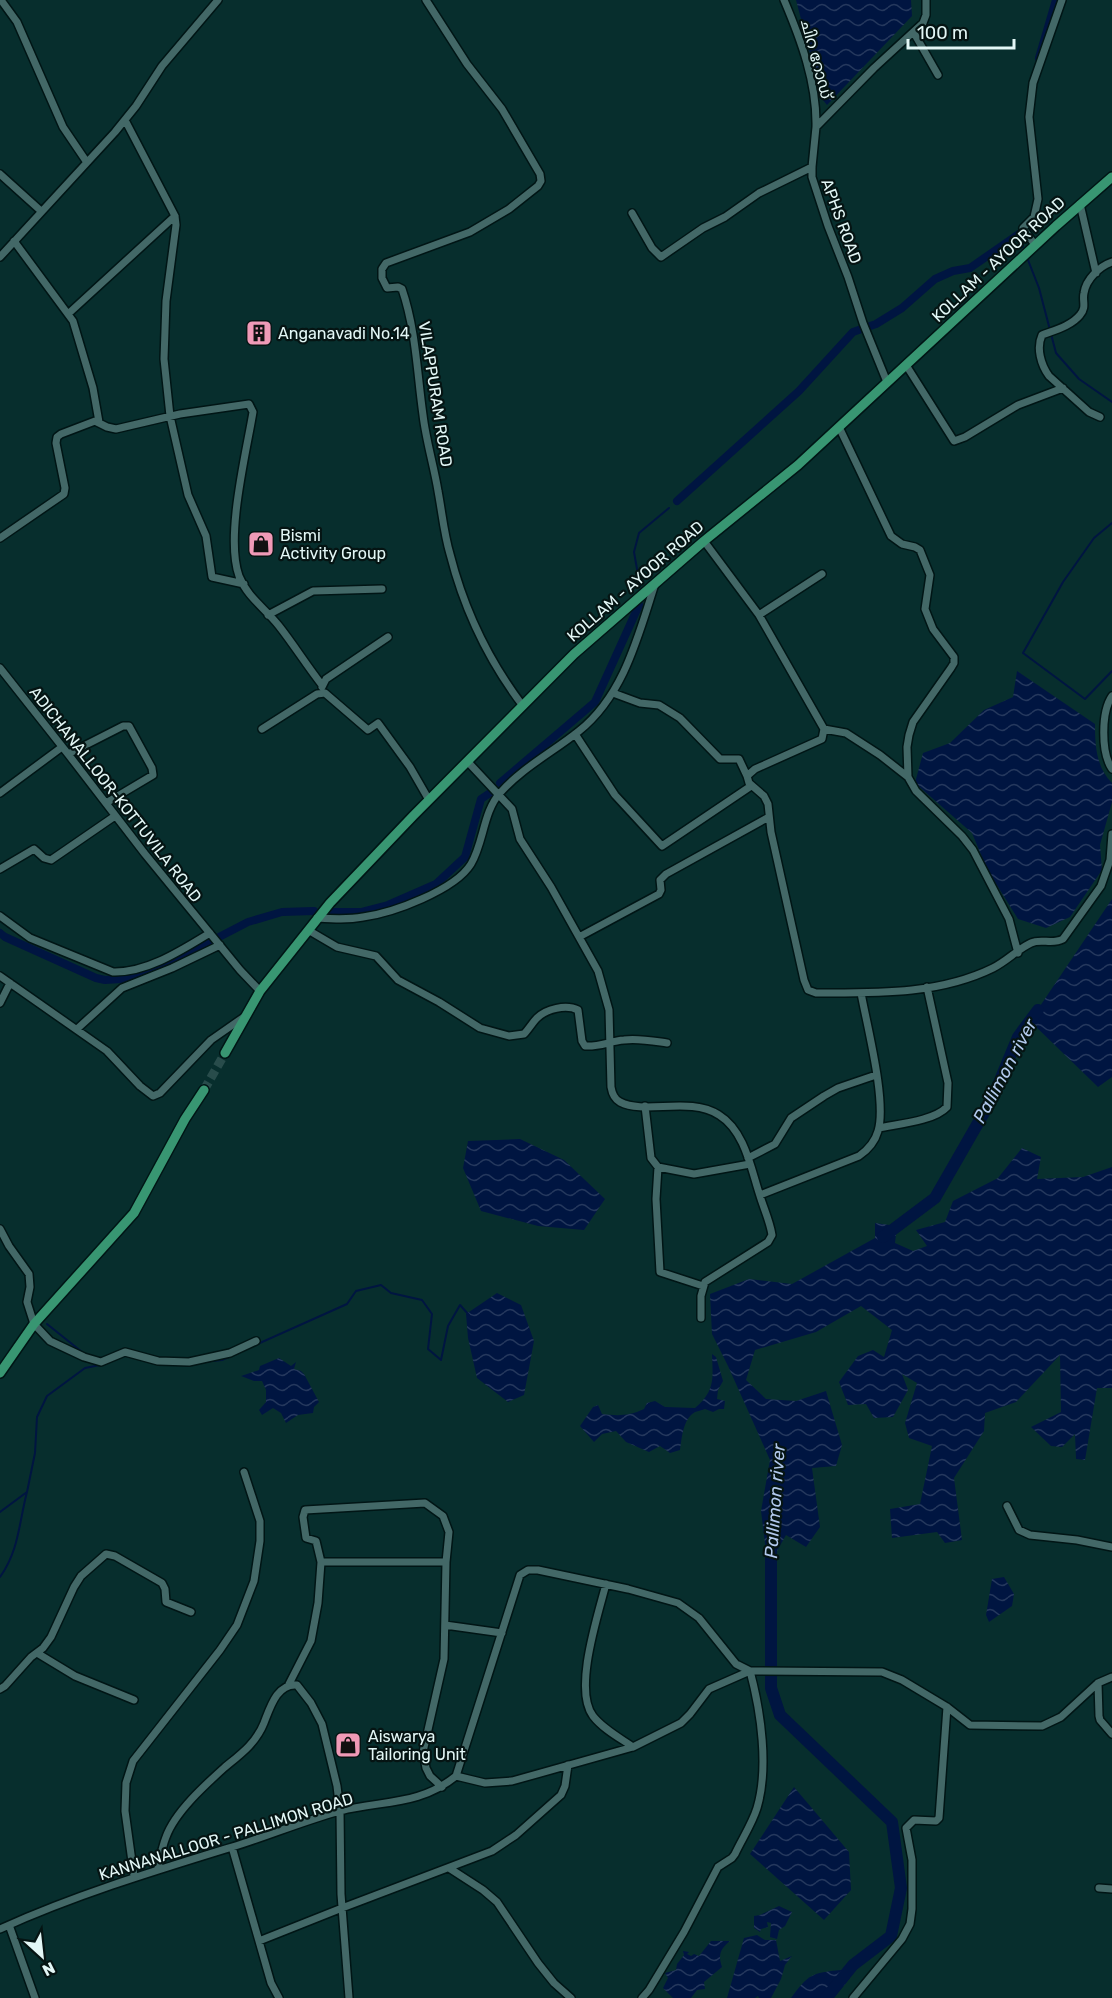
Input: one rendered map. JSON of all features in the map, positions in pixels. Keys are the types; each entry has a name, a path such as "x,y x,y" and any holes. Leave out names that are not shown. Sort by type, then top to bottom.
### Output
{"main road":[{"name":"KOLLAM - AYOOR ROAD","path":"225,1053 260,991 330,903 574,654 704,541 798,465 1035,245 1112,177"},
{"path":"0,1373 34,1324 134,1213 185,1119 204,1090"}],"street":[{"path":"2,0 17,22 63,127 86,161"},
{"path":"0,257 125,120 162,66 219,0"},
{"name":"VILAPPURAM ROAD","path":"426,0 467,64 502,109 540,174 541,181 509,209 470,232 386,263 382,269 382,278 387,288 402,289 407,303 429,452 437,482 449,554 476,629 495,666 523,705"},
{"name":"ചിറ റോഡ്","path":"784,0 797,30 811,79 816,108 816,127"},
{"path":"816,127 874,68 923,23 926,15 926,0"},
{"path":"1035,245 1023,228 1034,217 1038,199 1029,117 1033,83 1062,0"},
{"path":"914,33 938,75"},
{"path":"125,120 175,216 176,225 166,301 164,359 170,416 188,495 206,536 212,577 244,584"},
{"name":"APHS ROAD","path":"816,127 812,177 863,323 887,382"},
{"path":"632,213 658,256 661,257 759,193 812,167"},
{"path":"0,174 41,211"},
{"path":"1080,204 1096,273"},
{"path":"68,314 175,216"},
{"path":"14,241 68,314 79,338 93,388 99,422"},
{"path":"1100,417 1089,412 1045,371 1040,340 1042,335 1070,324 1081,314 1084,307 1083,293 1089,280 1112,262"},
{"path":"906,365 954,441 1018,405 1063,388"},
{"path":"0,538 64,494 57,437 90,422 99,422 116,429 170,416 246,403 252,407 253,412 240,485 234,540 236,562 244,584 261,608 277,624 321,689 368,730 378,723 410,768 429,800"},
{"path":"839,427 891,536 902,544 920,550 930,575 925,609 933,629 954,657 951,668 913,722 908,741 910,784 973,850 1009,919 1018,953"},
{"path":"704,541 759,615 824,729 822,739 755,769 747,776"},
{"path":"759,615 822,574"},
{"path":"317,918 364,917 440,891 463,875 472,863 492,804 499,794 520,773 575,734 596,716 613,693 644,624 656,582"},
{"path":"268,615 313,591 382,589"},
{"path":"262,729 321,689 326,679 388,637"},
{"name":"ADICHANALLOOR-KOTTUVILA ROAD","path":"0,668 218,944 260,991"},
{"path":"613,693 640,702 659,705 680,718 720,759 739,759 751,786 767,800 806,988 816,993 902,992 965,980 993,968 1034,942 1054,942 1063,939 1101,886 1110,860 1112,834"},
{"path":"1112,696 1106,714 1103,740 1106,757 1112,769"},
{"path":"69,754 123,726 129,726 152,768 153,775 106,803"},
{"path":"824,729 846,733 908,777"},
{"path":"575,734 615,795 662,846 751,786"},
{"path":"0,793 62,747"},
{"path":"468,762 512,809 520,839 598,971 609,1010 612,1093 622,1103 696,1107 711,1110 722,1116 734,1129 749,1161 771,1229 771,1239 709,1278 703,1286 701,1318"},
{"path":"0,869 34,849 44,858 51,860 115,816"},
{"path":"579,937 659,894 660,880 666,874 769,817"},
{"path":"0,916 30,938 119,973 154,963 211,934"},
{"path":"309,930 337,947 372,954 402,983 480,1028 492,1032 509,1036 524,1034 546,1011 573,1007 578,1010 584,1045 601,1046 611,1042 634,1039 668,1043"},
{"path":"77,1029 122,988 172,968 218,944"},
{"path":"0,976 107,1051 140,1086 153,1096 160,1093 212,1041 246,1016"},
{"path":"0,1003 10,983"},
{"path":"879,1128 934,1116 943,1112 947,1107 948,1083 927,987"},
{"path":"760,1195 860,1156 874,1142 879,1128 881,1106 861,993"},
{"path":"645,1106 651,1158 658,1167 694,1174 749,1161 776,1144 791,1118 838,1088 876,1076"},
{"path":"658,1167 656,1199 660,1272 703,1286"},
{"path":"0,1229 29,1274 30,1287 27,1302 34,1324 50,1341 84,1357 101,1362 125,1352 158,1361 189,1362 230,1353 256,1341"},
{"path":"134,1876 125,1811 126,1783 134,1761 237,1625 254,1581 260,1541 260,1521 244,1472"},
{"path":"158,1868 166,1835 176,1820 205,1785 255,1742 271,1705 282,1688 289,1684 311,1641 318,1603 321,1562 316,1541 306,1538 304,1510 425,1503 438,1512 446,1524 449,1532 446,1562 444,1659 423,1752 430,1776 442,1787"},
{"path":"1007,1506 1019,1530 1030,1536 1077,1540 1112,1547"},
{"path":"0,1689 51,1637 81,1576 106,1554 116,1556 162,1583 166,1602 191,1612"},
{"path":"321,1562 446,1562"},
{"path":"754,1672 709,1689 681,1723 633,1747 534,1776 503,1782 485,1784 456,1776 520,1575 528,1570 606,1584 678,1603 699,1618 736,1664 754,1672 882,1672 902,1680 970,1725 1042,1726 1061,1718 1098,1683 1112,1677"},
{"path":"606,1584 586,1671 585,1699 591,1714 600,1724 633,1747"},
{"path":"445,1625 502,1633"},
{"path":"37,1653 75,1676 134,1700"},
{"path":"642,1998 684,1932 718,1867 735,1854 756,1810 762,1788 763,1764 754,1672"},
{"path":"1098,1683 1099,1716 1112,1734"},
{"path":"289,1684 297,1685 317,1712 333,1764 340,1811 342,1908 350,1998"},
{"path":"853,1998 902,1940 910,1924 912,1860 906,1828 914,1820 936,1821 939,1818 946,1707"},
{"path":"259,1941 492,1851 516,1835 561,1795 565,1786 568,1765"},
{"name":"KANNANALLOOR - PALLIMON ROAD","path":"0,1929 158,1868 232,1847 340,1811 416,1798 442,1787 456,1776"},
{"path":"232,1847 271,1983 279,1998"},
{"path":"449,1868 497,1902 538,1963 554,1983 571,1998"},
{"path":"1099,1888 1112,1889"},
{"path":"9,1925 35,1998"}],"water":[{"path":"796,0 911,0 912,16 827,105 822,99"},
{"path":"1017,671 1095,724 1096,748 1100,763 1112,783 1112,802 1100,845 1102,870 1070,917 1046,928 1018,919 987,869 972,833 915,783 923,753 950,743 984,710 1013,697"},
{"path":"1112,899 1112,1077 1098,1087 1030,1021"},
{"path":"520,1139 564,1160 605,1199 584,1230 538,1226 481,1211 463,1168 468,1141"},
{"path":"1022,1148 1041,1157 1037,1179 1083,1177 1112,1167 1112,1388 1097,1388 1085,1460 1076,1459 1075,1434 1062,1447 1051,1446 1031,1427 1061,1412 1060,1355 1016,1402 985,1413 984,1431 954,1478 962,1540 945,1543 937,1532 892,1538 890,1509 920,1504 932,1446 909,1438 905,1423 917,1383 902,1374 908,1390 893,1417 874,1418 866,1404 848,1405 839,1382 858,1356 873,1350 884,1357 892,1330 861,1306 816,1332 755,1350 746,1380 766,1399 796,1401 826,1391 842,1445 836,1466 812,1468 820,1527 806,1547 786,1535 768,1567 761,1511 770,1460 712,1334 710,1294 749,1279 792,1284 875,1238 875,1223 897,1226 895,1243 913,1251 927,1246 916,1230 945,1222 953,1201 998,1178"},
{"path":"497,1293 521,1305 534,1341 524,1395 508,1402 477,1378 468,1338 466,1314"},
{"path":"712,1354 716,1357 723,1381 718,1390 717,1399 725,1401 724,1409 713,1412 705,1409 691,1415 684,1429 680,1450 670,1453 660,1446 649,1452 626,1442 616,1431 602,1434 594,1442 580,1426 593,1407 598,1405 602,1414 613,1415 639,1411 644,1409 647,1403 655,1401 665,1407 695,1408 706,1396 711,1384"},
{"path":"279,1358 291,1366 296,1362 294,1369 304,1374 319,1402 314,1407 313,1413 298,1415 286,1423 281,1413 273,1408 262,1415 259,1410 266,1402 266,1390 262,1381 254,1381 241,1376 259,1370 260,1366"},
{"path":"1004,1577 1014,1594 1012,1606 989,1622 986,1615 992,1579"},
{"path":"794,1787 849,1852 851,1890 824,1920 750,1854"},
{"path":"779,1906 792,1912 785,1926 779,1930 777,1939 770,1937 771,1923 767,1922 768,1927 761,1929 760,1932 754,1928 754,1916"},
{"path":"757,1935 765,1940 776,1940 780,1961 792,1956 785,1965 771,1998 759,1998 758,1996 755,1998 727,1998 744,1938"},
{"path":"711,1941 730,1941 721,1952 722,1967 704,1982 705,1989 697,1990 691,1998 673,1998 663,1988 668,1978 665,1973 676,1970 677,1964 684,1955 683,1951 689,1952 687,1954 691,1956 694,1954 699,1956"},
{"path":"841,1970 850,1978 834,1998 791,1998 812,1976"}],"waterway":[{"path":"1039,58 1056,0"},
{"path":"677,501 799,391 853,332 876,324 902,308 935,279 953,271 970,268 1029,227"},
{"path":"1019,234 1023,247"},
{"path":"1028,260 1039,288 1056,353 1079,379 1112,402"},
{"path":"640,586 634,552 639,533 669,508"},
{"path":"1112,523 1094,538 1063,582 1023,653 1085,699 1112,671"},
{"path":"500,783 595,702 639,605"},
{"path":"332,912 361,912 388,905 436,884 465,857 481,799 490,793"},
{"path":"0,933 96,978 121,979 167,964 248,922 282,912 314,911"},
{"name":"Pallimon river","path":"883,1237 935,1198 993,1097 1018,1037 1038,1010"},
{"path":"253,1346 347,1304 356,1291 381,1285 391,1293 422,1300 432,1314 428,1349 441,1360 448,1326 460,1305 469,1315"},
{"path":"47,1324 82,1352"},
{"path":"202,1362 222,1360 231,1356"},
{"path":"0,1512 27,1492 35,1453 37,1417 47,1396 85,1368 100,1365"},
{"path":"0,1577 15,1547 27,1492"},
{"name":"Pallimon river","path":"771,1548 771,1688 780,1715 892,1822 901,1888 891,1936 853,1965 826,1998"}],"tunnel":[{"path":"204,1090 225,1053"}],"place":[{"name":"Anganavadi No.14","path":"259,333"},
{"name":"Bismi Activity Group","path":"261,544"},
{"name":"Aiswarya Tailoring Unit","path":"348,1745"}]}
